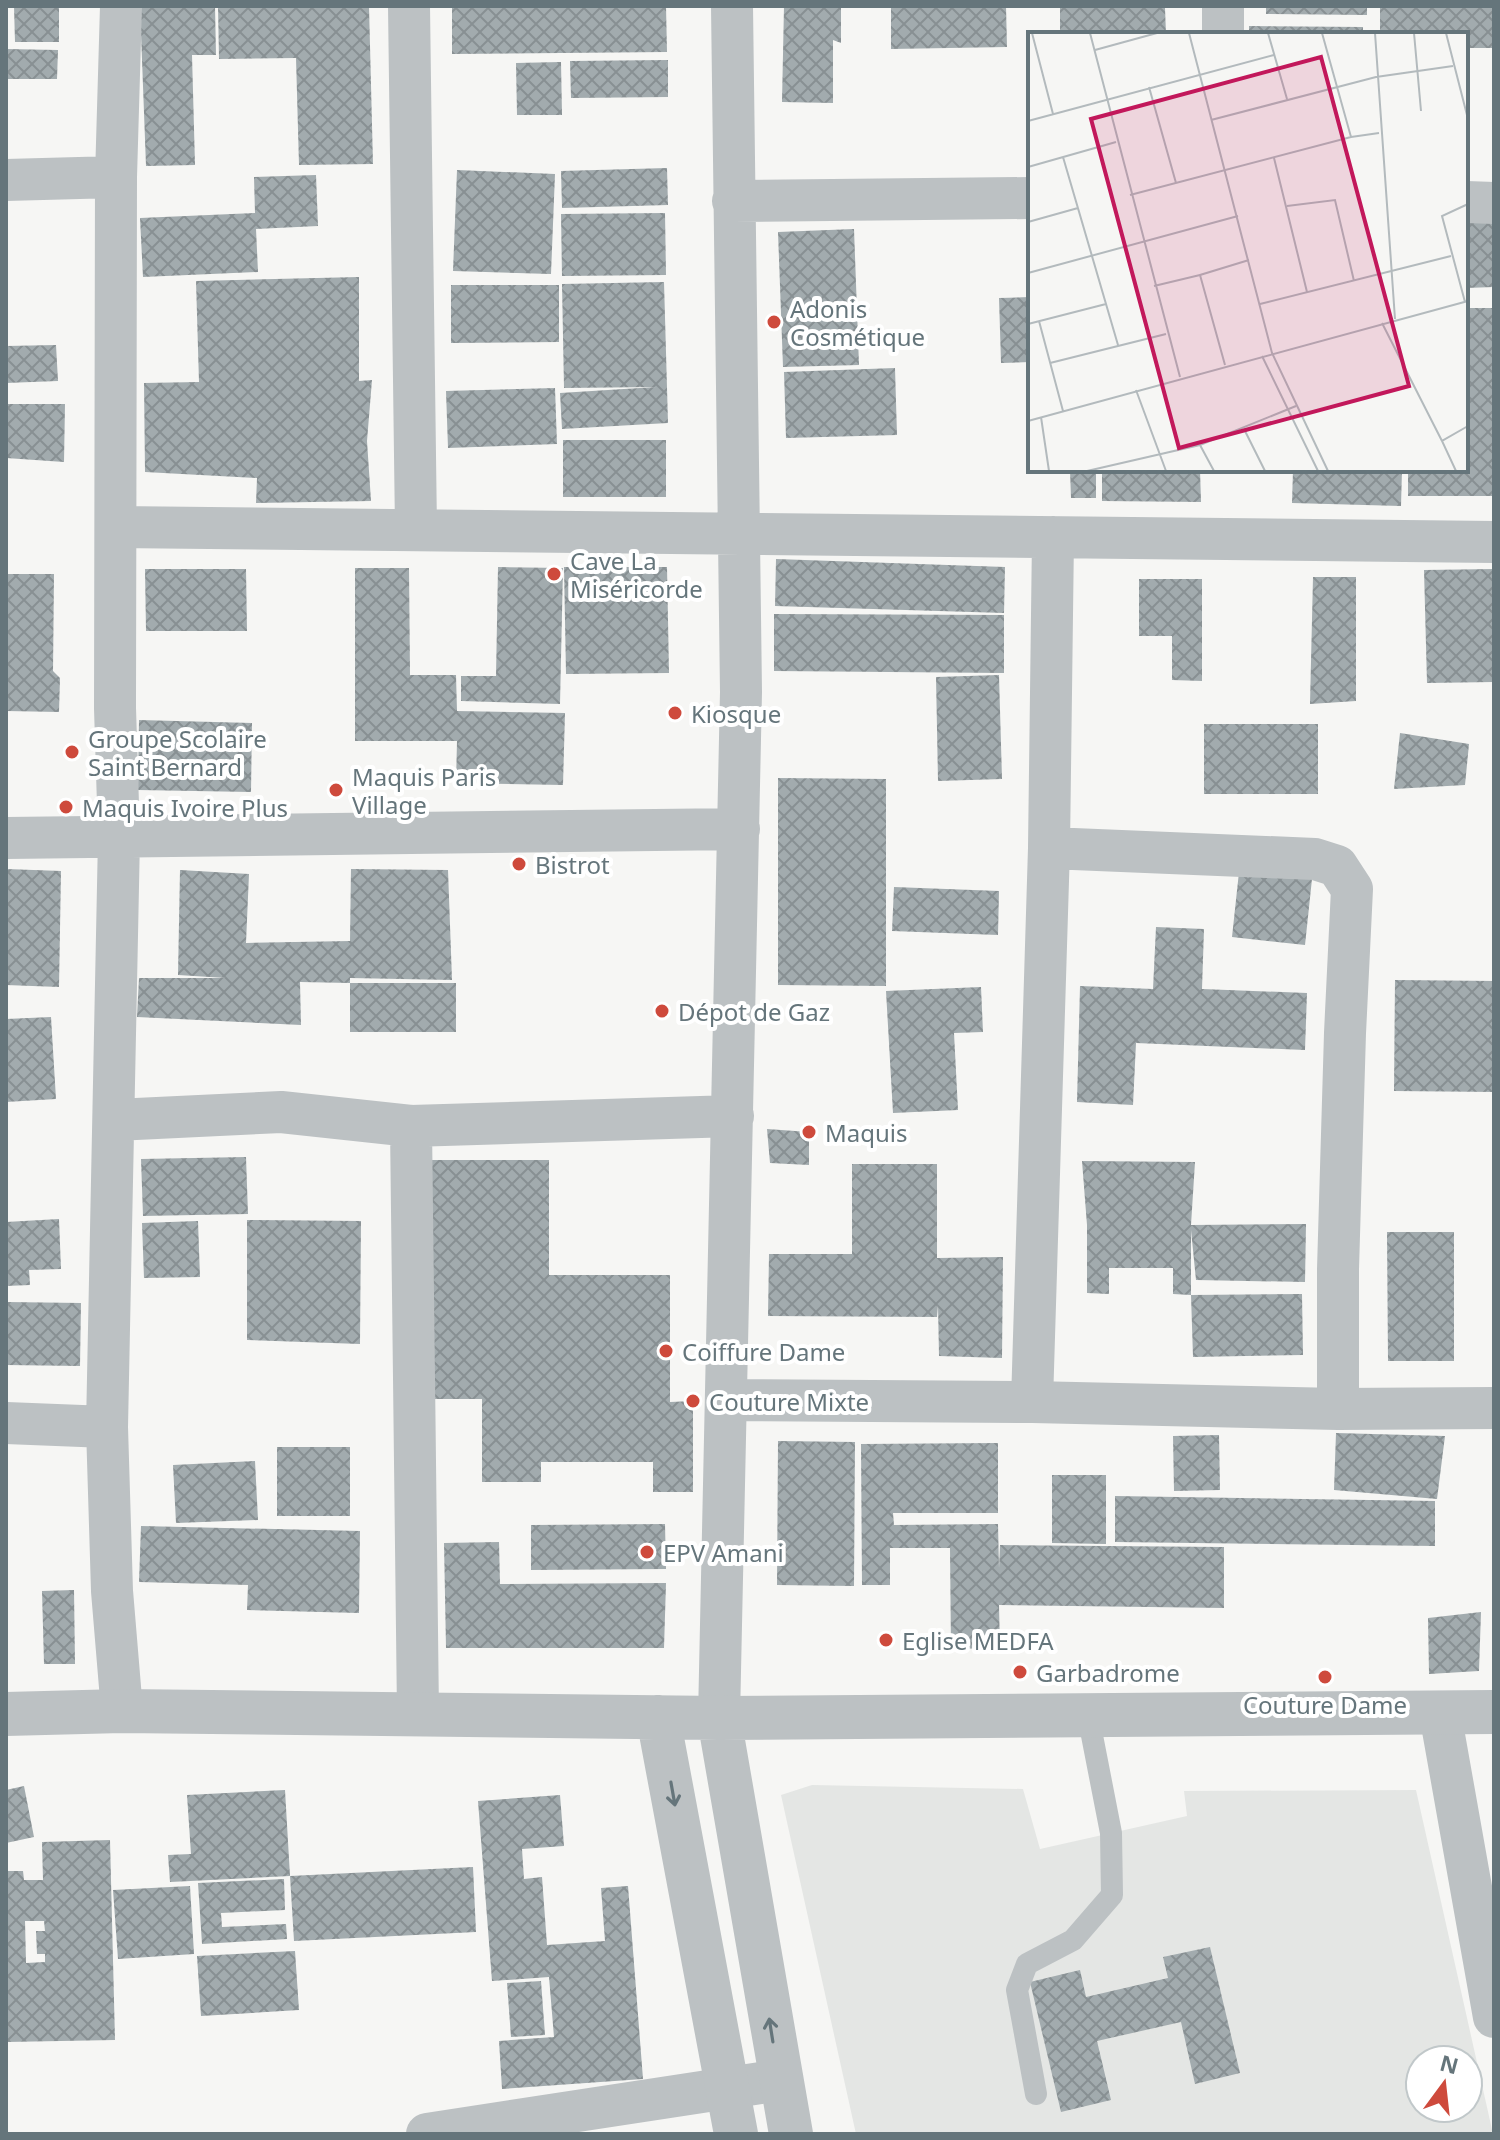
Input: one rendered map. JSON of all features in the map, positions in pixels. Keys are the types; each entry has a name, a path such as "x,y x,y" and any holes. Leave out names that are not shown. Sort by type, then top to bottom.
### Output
{"street":[{"path":"121,6 116,177 115,708 119,837 107,1427 112,1591 122,1711"},
{"path":"409,6 416,530"},
{"path":"732,6 740,534 739,829 719,1718 791,2134"},
{"path":"1223,6 1223,32"},
{"path":"6,180 116,177"},
{"path":"733,201 1028,198"},
{"path":"1468,202 1494,203"},
{"path":"116,527 1494,542"},
{"path":"1032,1402 1049,848 1053,537"},
{"path":"6,838 739,829"},
{"path":"1049,848 1315,859 1337,866 1352,889 1338,1269 1338,1409"},
{"path":"115,1120 281,1112 411,1126 733,1116"},
{"path":"411,1126 418,1714"},
{"path":"728,1400 1032,1402 1338,1409 1494,1408"},
{"path":"6,1423 107,1427"},
{"path":"6,1714 122,1711 719,1718 1494,1712"},
{"path":"1440,1713 1494,2017"},
{"path":"658,1717 736,2134"},
{"path":"429,2134 780,2080"}],"lane":[{"path":"1036,2094 1017,1990 1027,1964 1073,1940 1112,1895 1111,1833 1088,1715"}],"shaded area":[{"path":"812,1785 1023,1789 1040,1849 1187,1816 1184,1791 1416,1790 1473,2044 1404,2044 1404,2124 1484,2124 1484,2094 1493,2134 856,2134 781,1795"}],"building":[{"path":"14,6 59,6 59,42 15,42"},
{"path":"140,6 215,6 216,55 192,55 195,165 146,166"},
{"path":"218,6 369,6 373,164 299,165 296,58 219,59"},
{"path":"452,6 666,6 667,52 452,54"},
{"path":"784,6 841,6 841,43 833,40 833,103 782,102"},
{"path":"891,6 1006,6 1007,47 891,49"},
{"path":"1266,6 1367,6 1367,15 1266,14"},
{"path":"1380,6 1494,6 1494,48 1468,48 1468,32 1380,32"},
{"path":"1060,7 1165,8 1166,32 1060,32"},
{"path":"1249,26 1363,27 1363,32 1249,32"},
{"path":"6,49 58,50 57,79 6,79"},
{"path":"668,60 668,97 571,98 570,61"},
{"path":"561,62 562,115 517,115 516,63"},
{"path":"667,168 668,205 562,208 561,171"},
{"path":"457,170 555,174 551,274 453,271"},
{"path":"316,175 318,226 256,229 258,272 143,277 140,218 255,213 254,177"},
{"path":"665,213 666,275 562,276 561,214"},
{"path":"1494,222 1494,287 1468,288 1468,223"},
{"path":"854,229 859,365 783,367 778,232"},
{"path":"359,277 359,381 372,380 367,441 371,501 256,503 257,478 145,472 144,383 199,382 196,281"},
{"path":"664,282 668,423 562,429 560,393 656,387 564,388 562,284"},
{"path":"451,285 559,285 559,342 451,343"},
{"path":"1028,297 1028,362 1001,363 999,298"},
{"path":"1468,308 1494,308 1494,496 1408,496 1408,472 1468,472"},
{"path":"56,345 58,381 6,383 6,346"},
{"path":"895,368 897,435 786,438 784,372"},
{"path":"555,388 557,444 448,448 446,391"},
{"path":"6,404 65,404 64,462 6,458"},
{"path":"563,440 666,440 666,497 563,497"},
{"path":"1070,472 1096,472 1096,498 1071,498"},
{"path":"1102,472 1200,472 1201,502 1102,501"},
{"path":"1293,472 1402,472 1401,506 1292,503"},
{"path":"776,559 1005,567 1004,613 775,606"},
{"path":"498,567 563,568 560,704 461,701 461,676 496,676"},
{"path":"564,567 667,567 669,673 566,674"},
{"path":"355,568 409,568 410,675 456,675 457,711 565,713 563,785 456,783 457,741 355,741"},
{"path":"145,569 246,569 247,631 146,631"},
{"path":"1494,569 1494,682 1427,683 1424,570"},
{"path":"6,574 54,574 53,671 60,678 59,712 6,711"},
{"path":"1313,577 1356,577 1356,701 1310,704"},
{"path":"1139,579 1202,579 1202,681 1172,680 1172,636 1139,636"},
{"path":"774,614 1004,615 1004,673 774,671"},
{"path":"999,675 1002,779 938,781 936,677"},
{"path":"139,720 252,723 251,792 138,790"},
{"path":"1204,724 1318,724 1318,794 1204,794"},
{"path":"1400,733 1469,744 1465,785 1394,789"},
{"path":"778,778 886,779 886,986 778,985"},
{"path":"6,869 61,871 59,987 6,985"},
{"path":"351,869 448,870 452,980 350,978 350,983 300,982 301,1025 137,1017 139,978 226,978 178,975 180,870 249,874 246,943 350,941"},
{"path":"1239,872 1312,879 1305,945 1232,937"},
{"path":"894,887 999,891 998,935 892,931"},
{"path":"1156,927 1204,929 1202,989 1307,993 1305,1050 1136,1043 1133,1105 1077,1102 1080,986 1153,989"},
{"path":"1395,980 1494,981 1494,1092 1394,1091"},
{"path":"350,983 456,983 456,1032 350,1032"},
{"path":"981,987 983,1032 954,1033 958,1110 893,1113 886,991"},
{"path":"51,1017 56,1099 6,1102 6,1019"},
{"path":"767,1129 809,1132 809,1165 770,1163"},
{"path":"246,1157 248,1214 143,1216 141,1159"},
{"path":"427,1160 549,1160 549,1275 670,1275 670,1402 693,1401 693,1492 653,1492 653,1462 541,1462 541,1482 482,1482 482,1399 427,1399"},
{"path":"1082,1161 1195,1162 1191,1225 1306,1224 1305,1282 1196,1280 1191,1230 1191,1295 1173,1294 1173,1268 1109,1268 1109,1294 1087,1293 1087,1225"},
{"path":"852,1164 937,1164 937,1258 1003,1257 1002,1358 939,1356 938,1305 937,1317 768,1316 769,1254 852,1254"},
{"path":"59,1219 61,1269 29,1270 30,1285 6,1286 6,1222"},
{"path":"247,1220 361,1221 360,1344 247,1340"},
{"path":"198,1221 200,1277 144,1278 142,1223"},
{"path":"1387,1232 1454,1232 1454,1361 1388,1361"},
{"path":"1302,1294 1303,1355 1193,1357 1191,1295"},
{"path":"6,1302 81,1303 80,1366 6,1365"},
{"path":"1336,1433 1445,1436 1437,1499 1334,1490"},
{"path":"1219,1435 1220,1490 1174,1491 1173,1436"},
{"path":"778,1441 855,1442 854,1586 777,1585"},
{"path":"998,1443 998,1513 893,1513 894,1525 998,1524 999,1568 1000,1545 1224,1547 1224,1608 999,1605 1000,1648 951,1649 950,1548 890,1548 890,1585 862,1585 861,1444"},
{"path":"277,1447 350,1447 350,1516 277,1516"},
{"path":"255,1461 258,1520 176,1523 173,1465"},
{"path":"1052,1475 1106,1475 1106,1544 1052,1543"},
{"path":"1115,1496 1435,1501 1435,1546 1115,1542"},
{"path":"665,1524 666,1569 531,1570 531,1525"},
{"path":"141,1526 360,1531 359,1613 247,1610 248,1585 139,1582"},
{"path":"499,1542 500,1584 666,1583 664,1648 446,1648 444,1543"},
{"path":"74,1590 75,1664 44,1664 42,1591"},
{"path":"1481,1612 1479,1671 1429,1674 1428,1618"},
{"path":"24,1786 34,1837 6,1843 6,1790"},
{"path":"285,1790 290,1876 170,1882 168,1855 191,1854 187,1795"},
{"path":"560,1795 564,1846 522,1849 524,1879 542,1877 547,1945 605,1941 601,1888 628,1886 643,2079 502,2089 499,2041 554,2037 549,1977 492,1981 478,1801"},
{"path":"110,1840 115,2040 6,2042 6,1871 23,1871 24,1880 43,1880 42,1842","holes":["25,1921 44,1921 45,1931 36,1931 37,1954 45,1954 45,1962 26,1963"]},
{"path":"473,1867 476,1932 294,1941 290,1876"},
{"path":"284,1879 285,1910 221,1913 222,1927 286,1924 287,1939 202,1944 198,1883"},
{"path":"190,1886 194,1954 118,1959 113,1890"},
{"path":"1210,1947 1240,2073 1195,2084 1181,2022 1097,2041 1111,2100 1061,2112 1030,1982 1080,1970 1086,1997 1168,1978 1163,1957"},
{"path":"295,1951 299,2010 201,2016 197,1956"},
{"path":"541,1981 545,2035 511,2037 507,1983"}],"place":[{"name":"Adonis Cosmétique","path":"774,322"},
{"name":"Cave La Miséricorde","path":"554,574"},
{"name":"Kiosque","path":"675,713"},
{"name":"Groupe Scolaire Saint Bernard","path":"72,752"},
{"name":"Maquis Paris Village","path":"336,790"},
{"name":"Maquis Ivoire Plus","path":"66,807"},
{"name":"Bistrot","path":"519,864"},
{"name":"Dépot de Gaz","path":"662,1011"},
{"name":"Maquis","path":"809,1132"},
{"name":"Coiffure Dame","path":"666,1351"},
{"name":"Couture Mixte","path":"693,1401"},
{"name":"EPV Amani","path":"647,1552"},
{"name":"Eglise MEDFA","path":"886,1640"},
{"name":"Garbadrome","path":"1020,1672"},
{"name":"Couture Dame","path":"1325,1677"}]}
